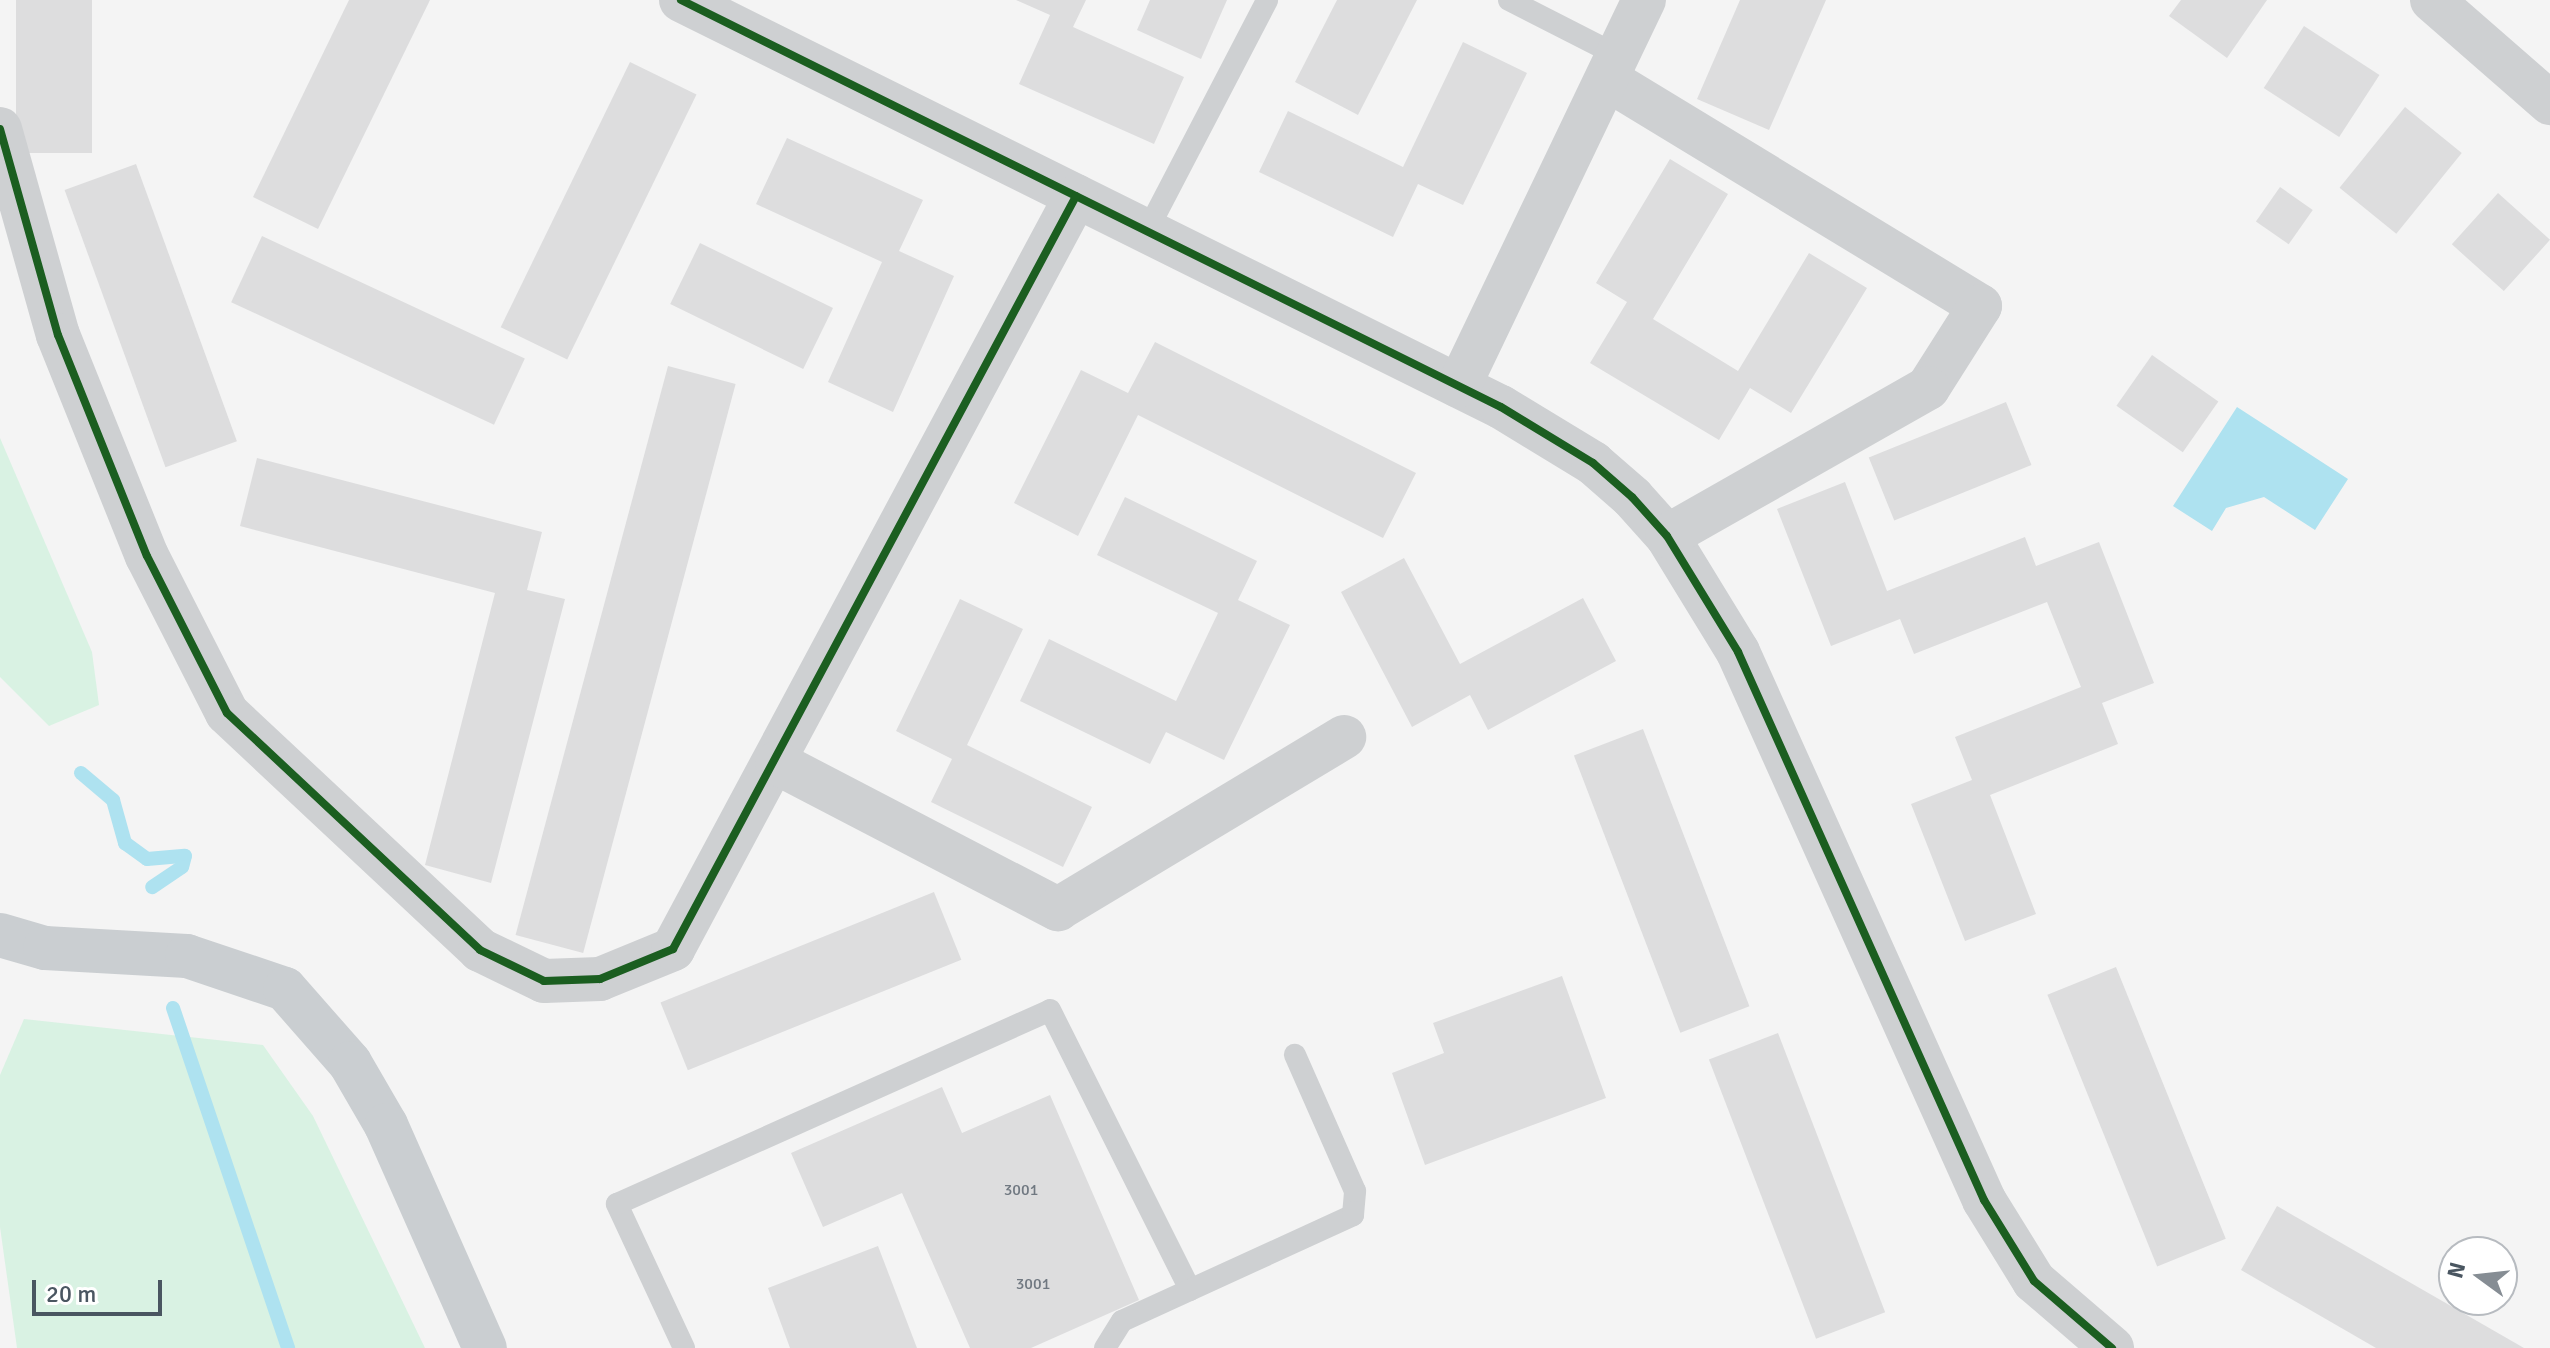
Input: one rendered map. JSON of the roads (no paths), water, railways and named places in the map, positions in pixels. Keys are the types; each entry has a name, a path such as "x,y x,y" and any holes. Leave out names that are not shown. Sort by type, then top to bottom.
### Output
{"main road":[{"path":"0,935 45,948 187,956 285,989 350,1063 386,1125 485,1348"}],"street":[{"path":"681,0 1459,386 1593,463 1667,536 1738,652 1984,1200 2034,1281 2112,1348"},
{"path":"1459,386 1616,69 1644,0"},
{"path":"2432,0 2550,103"},
{"path":"1616,69 1980,306 1928,388 1667,536"},
{"path":"0,129 58,335 196,661 227,713 268,757 480,950 544,981 600,979 673,949 777,763 1076,196"},
{"path":"777,763 1058,909 1344,737"}],"lane":[{"path":"1147,231 1267,0"},
{"path":"1509,0 1616,69"},
{"path":"684,1348 617,1204 1050,1010 1190,1290"},
{"path":"1105,1348 1122,1321 1353,1215 1355,1191 1295,1055"}],"water":[{"path":"2237,407 2348,479 2315,530 2264,497 2226,508 2212,531 2173,506"}],"waterway":[{"path":"81,773 113,800 125,843 147,859 185,856 182,867 152,887"},
{"path":"173,1008 288,1348"}]}
